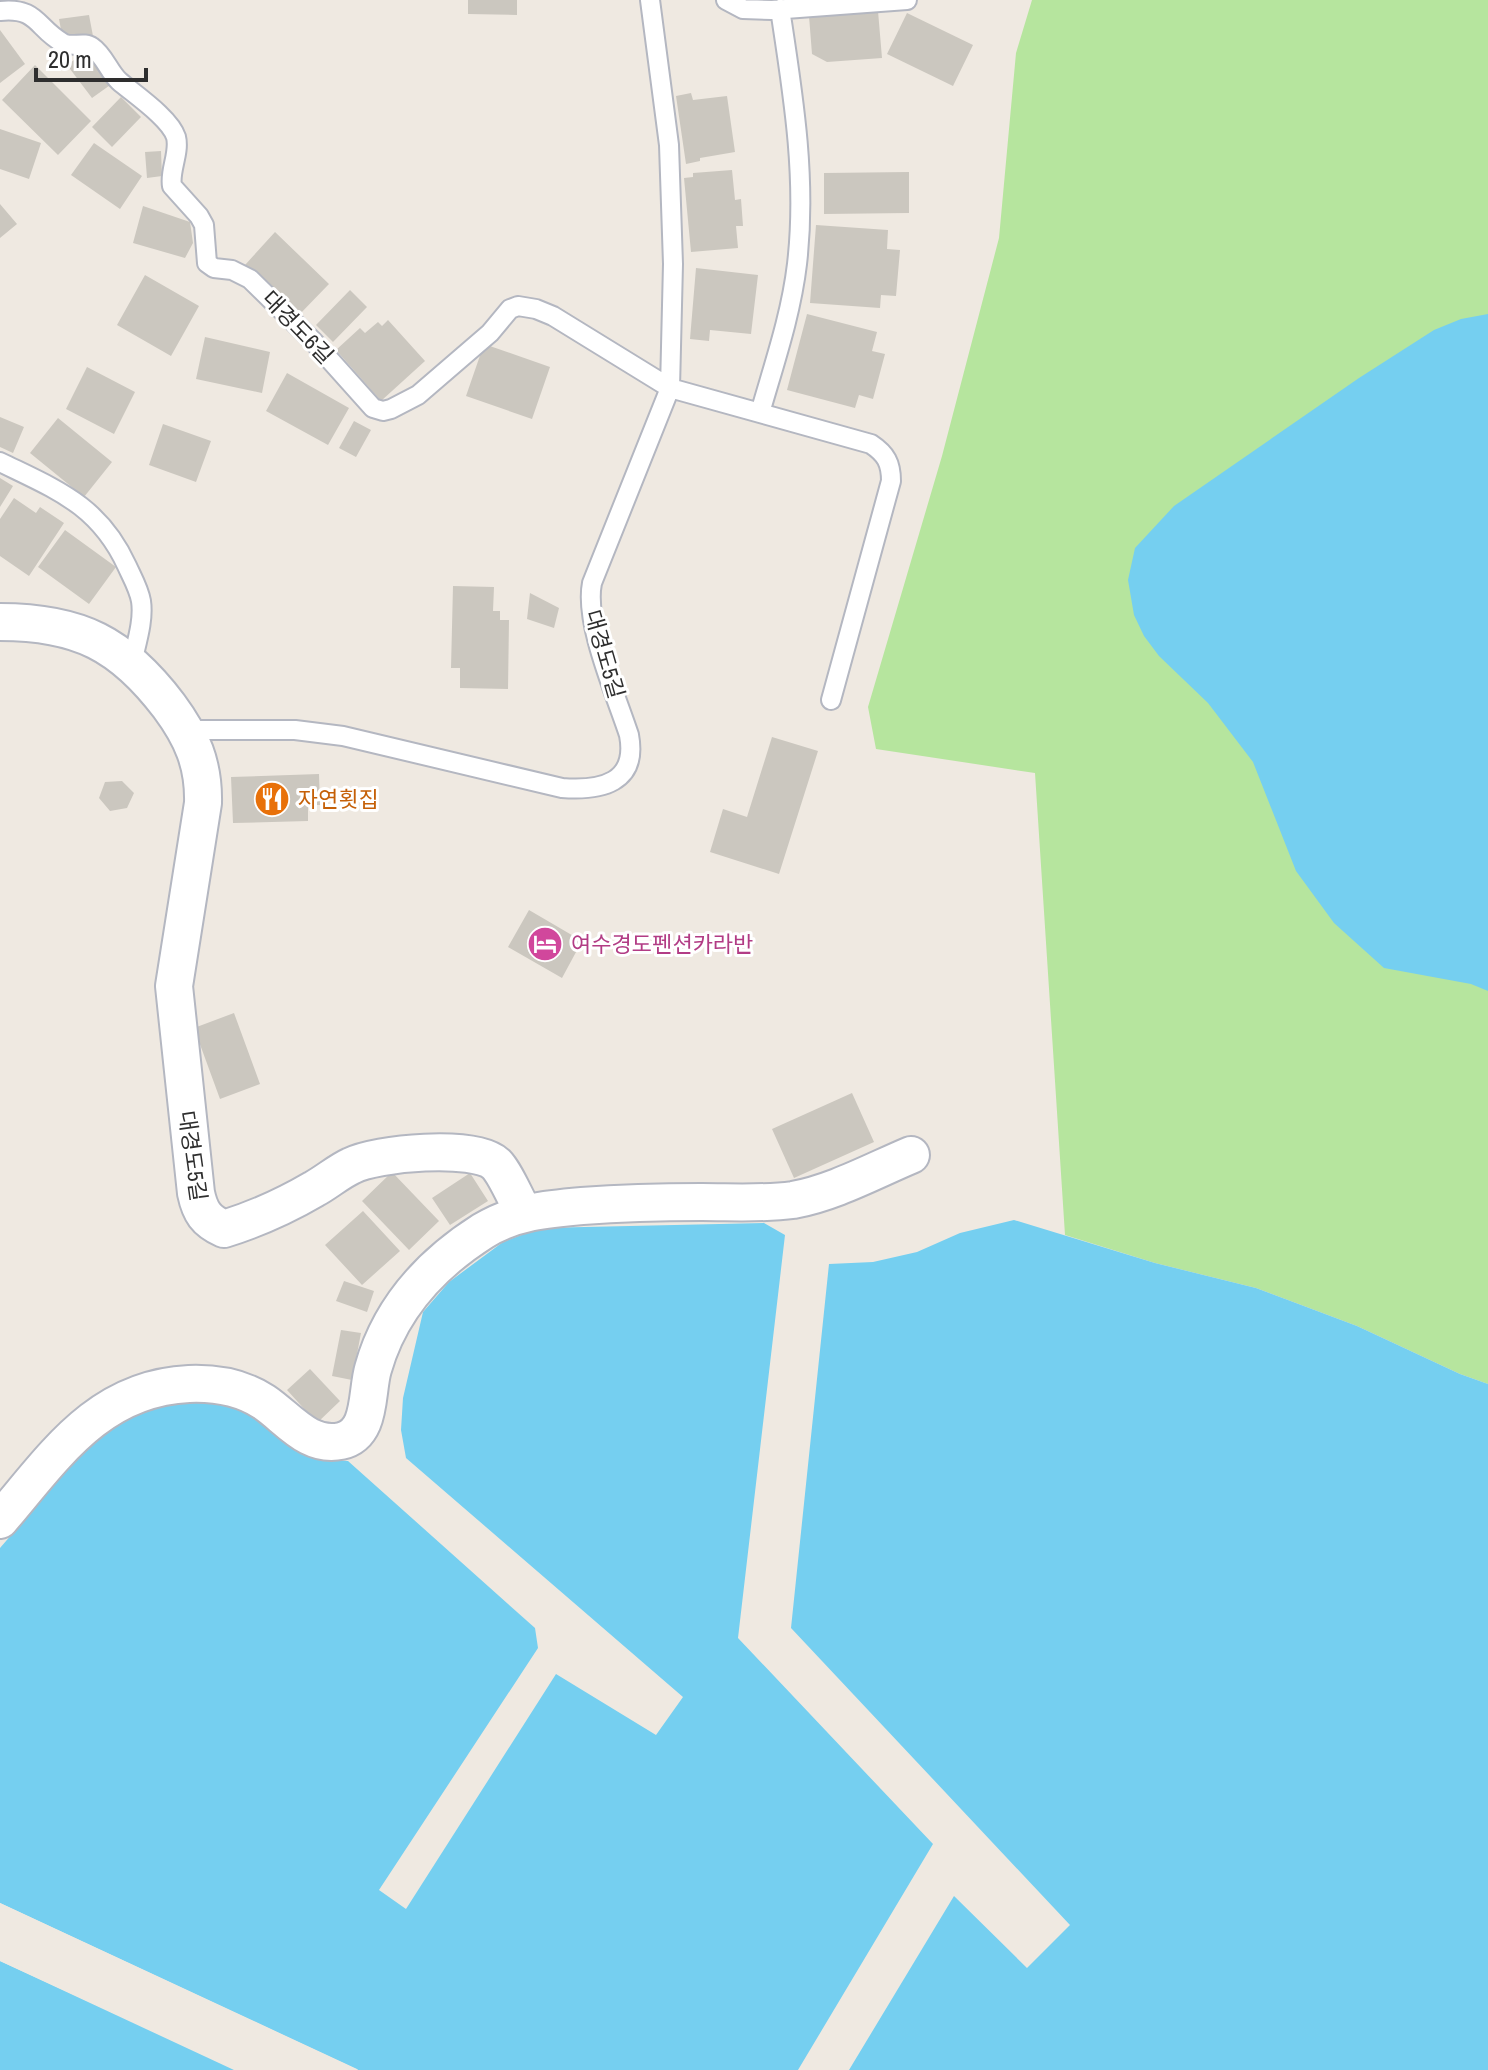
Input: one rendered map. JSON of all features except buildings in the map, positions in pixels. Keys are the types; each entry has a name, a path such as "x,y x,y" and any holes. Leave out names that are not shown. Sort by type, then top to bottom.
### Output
{"street":[{"name":"대경도5길","path":"0,622 76,632 109,647 132,663 187,730 200,765 203,803 174,986 196,1193 199,1208 209,1222 224,1229 247,1222 317,1188 351,1165 372,1159 433,1153 477,1155 496,1164 524,1213"},
{"path":"0,1520 73,1435 88,1422 118,1403 164,1385 217,1385 248,1393 309,1438 344,1441 357,1433 364,1420 373,1370 383,1340 400,1308 419,1282 483,1231 524,1213 638,1202 792,1200 816,1195 911,1155"}],"lane":[{"path":"650,0 669,145 673,264 670,388 871,444 883,452 891,465 891,481 831,700"},
{"path":"726,0 743,9 907,0"},
{"name":"대경도6길","path":"11,7 34,16 61,42 67,45 88,44 95,49 118,80 172,128 176,144 172,186 204,225 207,263 250,279 313,341 373,408 383,411 408,402 490,333 510,309 518,306 553,316 670,388"},
{"path":"760,413 791,304 801,225 797,124 780,9"},
{"name":"대경도5길","path":"187,730 295,730 343,736 562,788 606,785 618,778 628,766 631,744 592,619 590,596 670,388"},
{"path":"0,462 76,502 98,520 118,547 141,602 132,663"}],"green space":[{"path":"1032,0 1488,0 1488,1384 1357,1326 1256,1288 1155,1263 1065,1235 1035,773 876,749 868,707 942,456 999,238 1016,53"}],"water":[{"path":"1488,314 1488,991 1471,984 1384,968 1334,923 1296,871 1253,762 1208,703 1159,656 1144,636 1134,615 1128,580 1135,548 1174,506 1434,330 1461,319"},
{"path":"1014,1220 1155,1263 1256,1288 1357,1326 1488,1384 1488,2070 849,2070 954,1896 1027,1968 1070,1925 791,1628 829,1264 873,1262 917,1252 960,1233"},
{"path":"764,1223 785,1235 738,1638 933,1844 798,2070 358,2070 0,1903 0,1548 48,1490 102,1437 132,1417 165,1404 200,1400 240,1408 260,1418 307,1453 325,1459 348,1461 535,1628 538,1648 379,1890 406,1909 556,1674 656,1735 683,1697 406,1458 401,1430 403,1398 423,1312 449,1282 503,1242 540,1228"},
{"path":"0,1961 234,2070 0,2070"}],"pier":[{"path":"0,1903 358,2070 349,2070 0,1908"},
{"path":"0,1957 235,2066 238,2070 0,1961"}],"place":[{"name":"자연횟집","path":"272,799"},
{"name":"여수경도펜션카라반","path":"545,944"}]}
